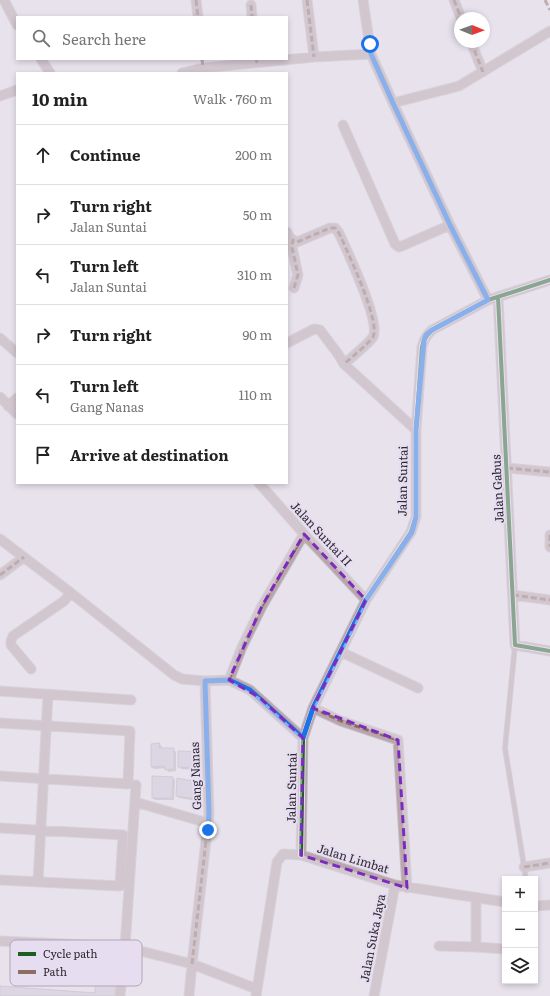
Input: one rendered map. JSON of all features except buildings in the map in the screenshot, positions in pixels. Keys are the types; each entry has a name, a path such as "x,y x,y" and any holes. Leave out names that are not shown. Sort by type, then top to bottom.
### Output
{"street":[{"path":"4,0 16,23"},
{"path":"196,0 198,16"},
{"path":"307,0 314,57"},
{"path":"363,0 371,54 450,225 488,300"},
{"path":"454,0 459,12"},
{"path":"251,5 252,16"},
{"path":"393,103 458,86 550,31"},
{"path":"473,48 483,72"},
{"path":"288,59 371,54"},
{"path":"42,60 49,72"},
{"path":"184,72 202,64 270,60"},
{"path":"255,72 256,61"},
{"path":"0,96 16,90"},
{"path":"343,125 395,244 399,247 402,246 450,225"},
{"path":"288,234 290,238 297,242 330,228 335,228 339,233 363,289 374,323 374,332 371,339 344,364"},
{"path":"293,240 292,247 298,275 294,288"},
{"name":"Jalan Suntai","path":"301,856 303,738 313,708 366,600 412,532 416,517 416,430 422,347 426,335 432,330 488,300 550,280"},
{"name":"Jalan Gabus","path":"498,297 515,645"},
{"path":"288,342 314,329 320,330 344,364 416,430"},
{"path":"0,338 16,352"},
{"path":"0,398 16,413"},
{"path":"8,406 16,399"},
{"path":"507,468 550,472"},
{"name":"Jalan Suntai II","path":"260,484 366,600"},
{"path":"229,680 242,647 262,606 304,534"},
{"path":"550,535 550,547"},
{"path":"0,538 174,675 182,679 205,681 229,680 250,690 303,738"},
{"path":"0,575 24,557"},
{"path":"31,669 11,646 10,641 13,636 64,601 71,593"},
{"path":"513,595 550,600"},
{"path":"515,645 550,651"},
{"path":"341,652 418,688"},
{"name":"Gang Nanas","path":"189,996 209,814 205,681"},
{"path":"0,691 131,700"},
{"path":"38,882 48,694"},
{"path":"313,708 341,721 398,740 407,888"},
{"path":"0,723 130,731 128,784 44,780 0,776"},
{"path":"125,940 136,784"},
{"path":"135,802 208,823"},
{"path":"0,828 124,835 120,886 0,880"},
{"name":"Jalan Limbat","path":"256,992 277,862 283,854 301,856 407,888 502,902"},
{"path":"524,867 550,863"},
{"name":"Jalan Suka Jaya","path":"374,996 395,885"},
{"path":"476,898 476,947"},
{"path":"538,906 550,905"},
{"path":"0,941 10,941"},
{"path":"439,946 502,949"},
{"path":"142,951 192,964 256,992"},
{"path":"120,996 121,986"}],"lane":[{"path":"515,645 505,748 526,876"}],"highlighted area":[{"path":"304,534 366,600 313,708 398,740 407,888 301,855 303,738 259,697 229,680 262,606"}],"marked path":[{"path":"196,0 198,16"},
{"path":"307,0 314,57"},
{"path":"454,0 459,12"},
{"path":"545,0 550,10"},
{"path":"251,5 252,16"},
{"path":"473,48 483,72"},
{"path":"202,60 203,68"},
{"path":"294,288 298,275 292,247 293,240 297,242 330,228 335,228 339,233 362,286 368,302 374,329 371,340 344,364"},
{"path":"507,468 550,472"},
{"path":"229,680 242,647 262,606 304,534"},
{"path":"550,535 550,547"},
{"path":"0,575 24,557"},
{"path":"513,595 550,600"},
{"path":"192,964 209,814 205,681"},
{"path":"313,708 341,721 398,740"},
{"path":"524,867 550,863"}],"cycle path":[{"path":"301,855 303,738 313,708 366,600 411,532 416,517 416,430 422,347 424,340 432,330 488,300 550,280"},
{"path":"498,297 515,645 550,651"}],"route":[{"path":"208,830 209,814 205,681 229,680 250,690 303,738 313,708 366,600 412,532 416,517 416,430 422,347 426,335 432,330 488,300 450,225 393,103 371,54 370,44"}]}
